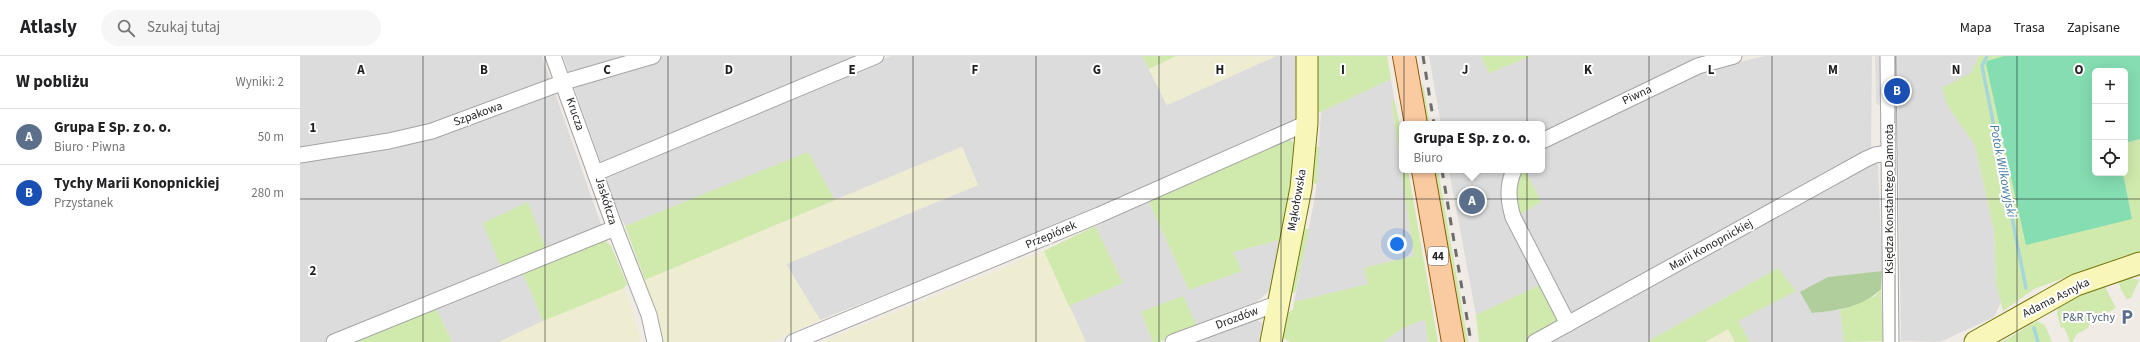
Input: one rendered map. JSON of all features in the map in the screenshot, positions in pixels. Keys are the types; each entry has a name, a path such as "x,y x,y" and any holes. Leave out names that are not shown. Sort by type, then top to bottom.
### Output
{"main road":[{"path":"1404,56 1415,121"},
{"name":"44","path":"1424,173 1453,342"}],"street":[{"name":"Krucza","path":"553,56 564,82 596,173"},
{"name":"Szpakowa","path":"300,155 389,141 432,131 564,82 653,56"},
{"name":"Jaskółcza","path":"334,342 615,228 596,173 876,56"},
{"name":"Mąkołowska","path":"1271,342 1301,188 1307,123 1307,56"},
{"name":"Piwna","path":"1545,140 1698,66 1734,56"},
{"name":"Księdza Konstantego Damrota","path":"1888,56 1891,342"},
{"name":"Przepiórek","path":"793,342 1099,215 1307,123"},
{"name":"Marii Konopnickiej","path":"1535,342 1866,159 1875,155 1889,154"},
{"path":"1513,173 1508,191 1513,217 1568,324"},
{"path":"615,228 649,315 656,342"},
{"name":"Adama Asnyka","path":"1975,342 2076,285 2140,263"},
{"name":"Drozdów","path":"1173,342 1279,303"}],"shaded area":[{"path":"300,56 542,56 603,230 547,252 528,203 502,269 329,342 300,342"},
{"path":"563,56 863,56 609,163 601,163"},
{"path":"891,56 1142,56 1167,105 1276,56 1296,56 1295,122 1026,238 820,320 786,264 978,185 962,147 835,200 808,153 625,226 603,176"},
{"path":"1429,56 1481,56 1489,73 1532,56 1707,56 1694,59 1545,132 1545,121 1440,121"},
{"path":"1765,56 1872,56 1871,148 1573,316 1518,216 1541,202 1526,173 1545,173 1545,148 1551,144 1703,71"},
{"path":"1875,56 1881,56 1882,108 1876,103"},
{"path":"1897,56 1979,56 1971,73 1947,105 1975,145 1994,230 1996,283 2001,302 1994,317 1940,342 1901,341"},
{"path":"1391,79 1394,98 1392,104 1399,152 1399,173 1402,173 1414,256 1365,268 1369,284 1294,302 1316,192 1321,112"},
{"path":"1868,163 1878,164 1882,271 1828,277 1813,313 1840,310 1844,342 1750,342 1738,321 1778,268 1647,342 1545,342"},
{"path":"1450,173 1507,173 1505,177 1542,284 1476,315"},
{"path":"1149,202 1189,290 1242,271 1233,252 1280,240 1270,290 1252,306 1197,326 1141,312 1153,342 1086,342 1069,306 1123,283 1095,226"},
{"path":"522,271 543,321 499,342 452,342 436,308"},
{"path":"1254,317 1263,324 1259,342 1197,342"},
{"path":"1425,319 1428,342 1383,342 1403,328"}],"green space":[{"path":"1142,56 1176,56 1149,69"},
{"path":"1176,56 1276,56 1167,105 1149,69"},
{"path":"1313,56 1387,56 1391,79 1321,112 1313,111"},
{"path":"1481,56 1532,56 1489,73"},
{"path":"1979,56 2004,56 1988,61 2132,219 2124,176 2128,176 2128,142 2140,139 2140,255 2131,258 2127,255 2034,289 2003,311 1996,283 1994,230 1975,145 1947,105 1942,88 1971,73"},
{"path":"2004,56 2140,56 2140,139 2128,142 2128,68 2092,68 2092,176 2124,176 2132,219 2026,245 1986,64 1987,61"},
{"path":"1423,84 1429,121 1425,121 1421,95"},
{"path":"1394,98 1399,121 1399,152 1392,104"},
{"path":"1289,139 1295,144 1294,172 1280,240 1233,252 1242,271 1189,290 1149,202"},
{"path":"962,147 978,185 786,264 820,320 771,342 661,342 645,280"},
{"path":"1312,147 1319,147 1317,184 1309,182"},
{"path":"808,152 835,200 645,280 625,226"},
{"path":"1402,173 1409,173 1438,342 1428,342 1425,319 1403,328 1383,342 1291,342 1279,336 1283,315 1293,310 1294,302 1368,284 1364,268 1414,256"},
{"path":"1436,173 1439,173 1468,342 1464,342"},
{"path":"1520,173 1526,173 1541,202 1518,216 1515,182"},
{"path":"528,202 547,252 502,269 483,223"},
{"path":"1095,226 1123,283 1069,306 1044,251"},
{"path":"1300,228 1309,229 1295,293 1288,291"},
{"path":"606,241 611,246 627,284 624,288 543,321 522,271"},
{"path":"1044,251 1086,342 822,342"},
{"path":"1778,268 1796,291 1738,321 1750,342 1735,342 1728,329 1705,342 1647,342"},
{"path":"1882,271 1881,289 1866,300 1849,307 1812,313 1800,292 1828,277"},
{"path":"2124,277 2139,280 2131,298 2127,299 2121,290 2119,283"},
{"path":"1542,284 1559,316 1557,325 1526,342 1479,342 1476,315"},
{"path":"2099,285 2105,287 2116,308 2090,322 2088,328 2077,334 2072,342 2070,342 2064,327 2061,328 2057,314 2059,304"},
{"path":"624,288 630,302 641,342 499,342 543,321"},
{"path":"1881,289 1883,341 1844,342 1840,310 1875,296"},
{"path":"1183,296 1197,326 1159,342 1153,342 1141,312"},
{"path":"436,308 452,342 345,342"},
{"path":"2037,321 2045,325 2052,342 2002,342"},
{"path":"1728,329 1735,342 1705,342"}],"waterway":[{"name":"Potok Wilkowyjski","path":"1987,56 1982,66 2026,288"},
{"name":"Potok Wilkowyjski","path":"2034,328 2038,342"}],"railway":[{"path":"1423,56 1434,121"},
{"path":"1443,173 1471,342"}],"place":[{"name":"Tychy Marii Konopnickiej","path":"1897,91"},
{"name":"Grupa E Sp. z o. o.","path":"1472,201"},
{"name":"P&R Tychy","path":"2127,317"}]}
